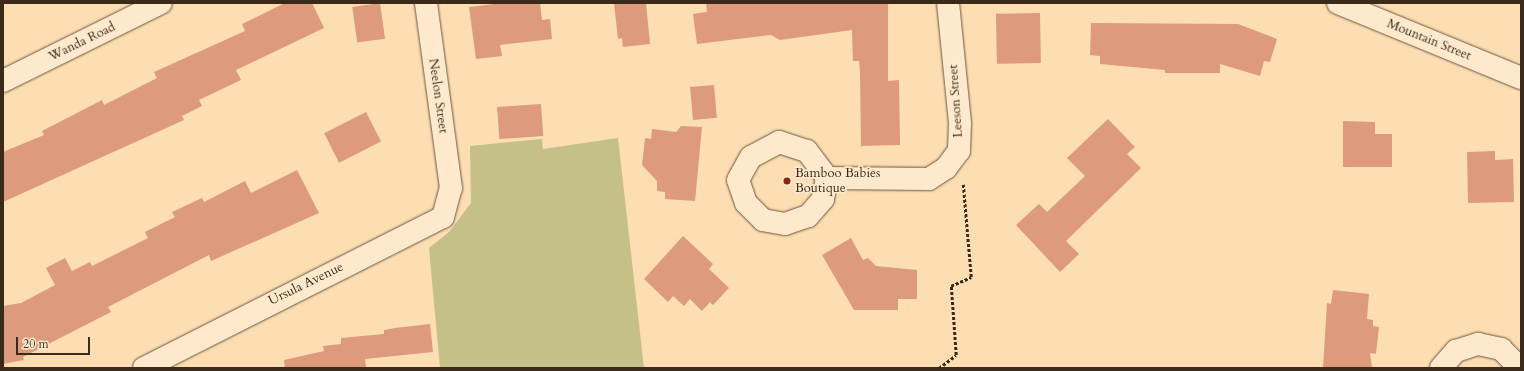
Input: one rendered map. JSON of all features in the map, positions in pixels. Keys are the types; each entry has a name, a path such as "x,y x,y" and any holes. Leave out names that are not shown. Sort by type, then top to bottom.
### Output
{"street":[{"name":"Wanda Road","path":"3,81 161,3"},
{"name":"Neelon Street","path":"426,3 451,188"},
{"name":"Leeson Street","path":"827,178 929,179 946,168 959,151 960,123 948,3"},
{"name":"Mountain Street","path":"1338,3 1521,78"},
{"name":"Ursula Avenue","path":"144,368 443,217 451,188"},
{"path":"1441,368 1456,351 1478,344 1501,348 1520,365"}],"path":[{"path":"940,368 956,355 951,286 971,277 959,151"}],"shaded area":[{"path":"618,138 644,368 440,368 429,248 449,232 471,203 470,146 542,139 543,149"}],"building":[{"path":"285,3 312,3 324,28 236,70 241,80 199,100 202,106 182,116 184,120 3,202 3,152 44,135 42,131 102,100 104,105 157,78 154,72 245,31 242,24"},
{"path":"380,3 385,39 357,43 352,7"},
{"path":"503,3 540,3 542,20 550,19 552,39 500,45 502,56 476,59 469,7"},
{"path":"614,3 646,3 650,44 623,47 622,38 618,39"},
{"path":"706,3 888,4 888,81 899,80 900,145 861,146 860,72 859,61 853,61 852,30 780,40 771,35 697,44 693,14 707,12"},
{"path":"1040,13 1041,63 997,64 996,14"},
{"path":"1091,23 1238,24 1277,39 1270,62 1264,61 1260,76 1220,64 1220,73 1165,73 1165,70 1100,64 1100,56 1090,55"},
{"path":"714,85 717,118 693,120 690,87"},
{"path":"541,104 543,136 499,139 497,107"},
{"path":"366,112 381,141 339,163 324,133"},
{"path":"1108,119 1135,147 1127,154 1141,168 1066,241 1079,254 1060,272 1016,225 1039,204 1047,212 1085,176 1067,158"},
{"path":"1343,121 1375,122 1375,134 1392,134 1392,167 1343,167"},
{"path":"681,126 702,127 695,201 665,199 665,192 657,191 657,181 642,165 645,138 651,139 652,129 676,132"},
{"path":"1495,151 1495,160 1513,159 1514,202 1468,203 1467,152"},
{"path":"297,170 319,213 211,261 209,255 108,307 111,312 23,357 24,360 3,364 3,306 21,303 55,285 46,268 65,258 72,271 90,262 92,266 148,238 145,232 175,217 172,212 202,198 204,202 245,181 251,193"},
{"path":"683,236 713,264 709,269 729,288 713,305 710,302 702,311 690,299 684,306 673,296 668,302 644,279"},
{"path":"851,238 863,260 868,258 876,266 917,270 917,299 898,299 898,310 854,310 822,255"},
{"path":"1333,290 1369,294 1367,319 1373,320 1373,326 1379,327 1376,354 1370,353 1372,368 1323,368 1327,303 1331,304"},
{"path":"430,324 433,352 365,359 366,368 285,368 284,360 324,351 323,346 341,344 341,338 384,334 384,330"}],"place":[{"name":"Bamboo Babies Boutique","path":"787,181"}]}
